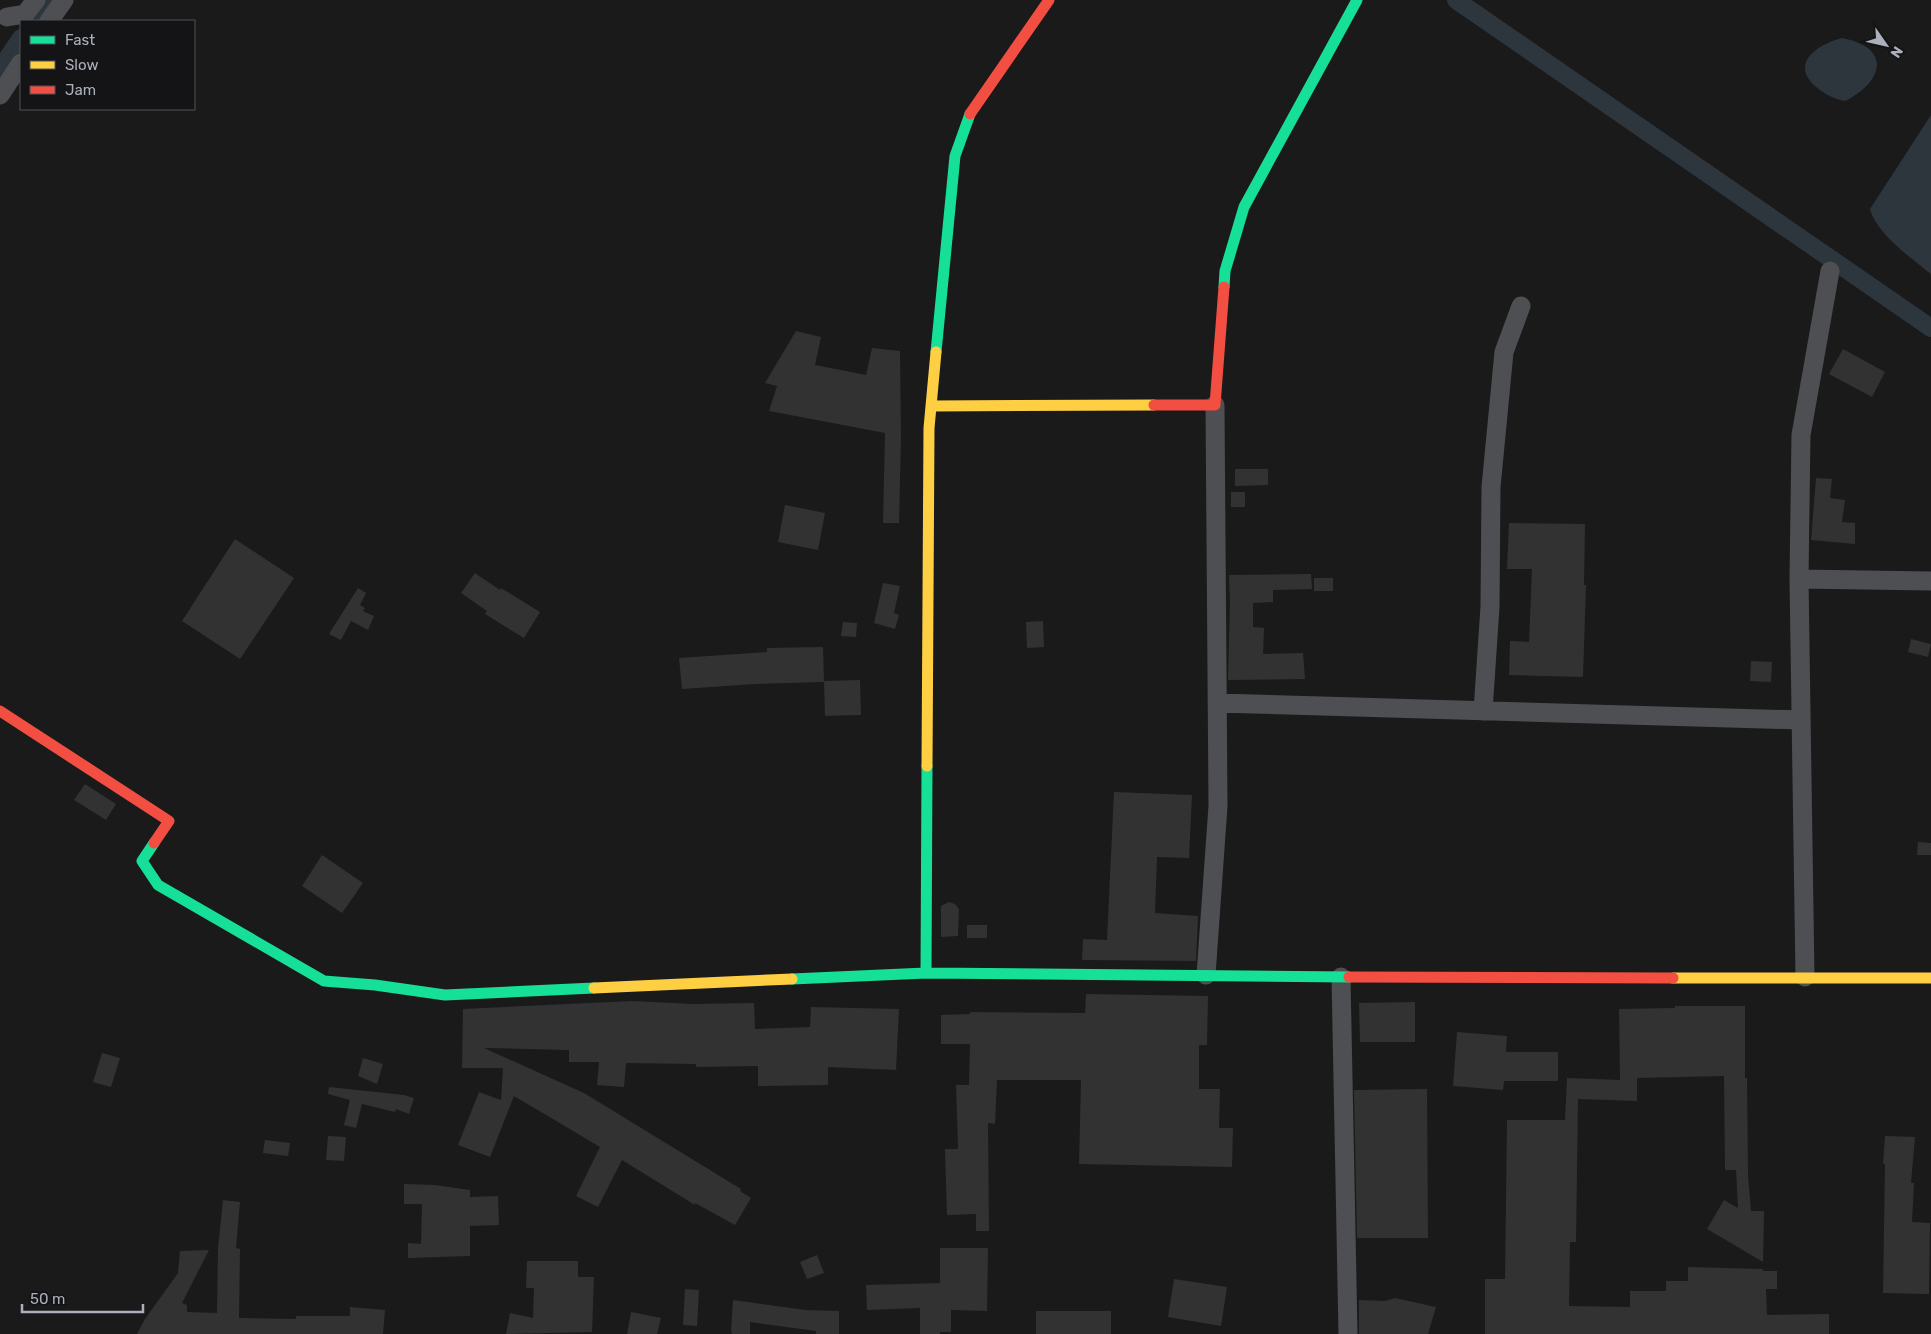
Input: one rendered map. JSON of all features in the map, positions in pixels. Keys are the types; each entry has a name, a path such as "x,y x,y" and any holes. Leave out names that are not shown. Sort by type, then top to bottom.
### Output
{"street":[{"path":"10,24 25,14 36,0"},
{"path":"51,20 64,0"},
{"path":"926,973 929,428 955,156 971,112 1049,0"},
{"path":"1206,975 1218,806 1215,405 1225,271 1244,207 1357,0"},
{"path":"0,95 20,65"},
{"path":"1805,977 1799,579 1801,435 1830,271"},
{"path":"1483,711 1490,608 1492,487 1504,352 1521,306"},
{"path":"931,406 1215,405"},
{"path":"1799,579 1931,581"},
{"path":"1218,703 1801,720"},
{"path":"0,711 169,821 142,861 158,885 324,981 375,985 445,995 926,973 1341,977 1931,978"},
{"path":"1341,977 1348,1334"}],"shaded area":[{"path":"1842,38 1869,49 1875,57 1877,66 1868,85 1845,101 1826,94 1810,81 1805,65 1814,51"},
{"path":"1931,115 1931,274 1887,236 1879,227 1870,209"}],"building":[{"path":"796,331 821,337 815,365 866,375 872,348 900,351 901,439 899,523 883,523 885,433 769,411 777,386 765,383"},
{"path":"1843,349 1885,372 1872,397 1829,374"},
{"path":"1235,469 1268,469 1268,485 1235,486"},
{"path":"1816,478 1832,479 1830,498 1845,500 1842,522 1855,523 1855,544 1811,540"},
{"path":"1231,492 1245,492 1245,507 1231,507"},
{"path":"785,505 825,513 818,550 778,542"},
{"path":"1509,523 1585,524 1584,585 1586,585 1583,677 1509,675 1510,641 1529,642 1532,569 1507,569"},
{"path":"235,539 294,578 240,659 182,621"},
{"path":"475,573 500,590 501,588 540,612 524,638 485,614 487,611 461,593"},
{"path":"1311,574 1312,589 1273,590 1273,602 1253,603 1253,627 1264,628 1263,654 1303,653 1305,679 1228,680 1229,575"},
{"path":"1314,578 1333,578 1333,591 1314,591"},
{"path":"883,583 900,586 894,613 899,615 895,629 874,623"},
{"path":"358,588 366,593 360,605 365,608 363,611 374,616 368,630 351,621 341,640 329,634"},
{"path":"1043,621 1044,647 1027,648 1026,622"},
{"path":"843,622 857,623 856,637 841,636"},
{"path":"1911,639 1931,644 1928,657 1908,652"},
{"path":"823,647 824,682 682,689 679,658 767,652 767,648"},
{"path":"1751,661 1772,662 1771,682 1750,681"},
{"path":"860,680 861,715 825,716 824,681"},
{"path":"85,784 116,804 106,820 74,800"},
{"path":"1114,792 1192,795 1189,858 1157,857 1155,913 1198,916 1196,961 1082,960 1083,939 1107,940"},
{"path":"1918,842 1931,843 1931,855 1917,855"},
{"path":"322,855 363,883 342,913 302,886"},
{"path":"949,902 955,904 959,909 958,936 941,937 941,906"},
{"path":"967,925 987,925 987,938 967,938"},
{"path":"1086,994 1208,996 1207,1045 1199,1045 1199,1089 1220,1089 1219,1128 1233,1128 1232,1167 1079,1164 1081,1080 997,1080 995,1124 988,1123 989,1231 976,1231 976,1214 947,1215 945,1149 958,1149 956,1085 969,1085 970,1044 941,1044 941,1015 970,1014 970,1012 1085,1013"},
{"path":"632,1001 694,1004 754,1003 755,1029 810,1027 811,1007 899,1009 896,1070 828,1067 828,1085 758,1086 758,1066 696,1067 696,1064 626,1063 624,1087 597,1085 599,1062 569,1062 569,1050 484,1048 584,1093 741,1189 740,1191 751,1198 735,1225 695,1203 695,1205 622,1160 598,1207 576,1196 600,1147 514,1096 490,1157 458,1145 479,1092 501,1100 503,1068 462,1068 463,1009"},
{"path":"1415,1002 1415,1042 1360,1042 1359,1003"},
{"path":"1675,1006 1745,1006 1748,1175 1751,1211 1764,1211 1763,1262 1707,1229 1724,1200 1738,1208 1736,1170 1725,1170 1724,1076 1637,1078 1637,1101 1578,1099 1576,1242 1570,1242 1569,1306 1630,1307 1630,1291 1666,1291 1666,1281 1688,1281 1688,1267 1763,1269 1763,1271 1777,1271 1777,1289 1766,1289 1767,1315 1829,1314 1829,1334 1485,1334 1485,1279 1505,1279 1507,1120 1565,1120 1567,1078 1620,1080 1619,1009 1675,1008"},
{"path":"1457,1032 1507,1036 1506,1052 1558,1052 1558,1081 1504,1081 1503,1090 1453,1086"},
{"path":"102,1053 120,1058 111,1087 93,1082"},
{"path":"363,1058 383,1064 377,1084 358,1076"},
{"path":"329,1087 404,1095 414,1098 409,1114 396,1109 395,1112 362,1104 356,1128 344,1125 350,1100 328,1094"},
{"path":"1427,1089 1428,1238 1357,1238 1354,1090"},
{"path":"328,1136 346,1137 344,1161 326,1160"},
{"path":"1885,1136 1915,1137 1911,1183 1914,1183 1912,1222 1930,1223 1929,1294 1883,1293 1885,1164 1883,1164"},
{"path":"265,1140 290,1143 288,1156 263,1153"},
{"path":"404,1184 435,1185 470,1190 470,1197 498,1196 499,1225 470,1226 470,1256 408,1258 408,1243 421,1244 422,1204 404,1204"},
{"path":"223,1200 240,1202 236,1248 240,1249 239,1318 296,1319 296,1316 350,1316 350,1307 385,1310 383,1334 137,1334 145,1319 178,1273 180,1251 209,1250 182,1303 187,1305 187,1312 217,1313 218,1248"},
{"path":"940,1248 988,1248 987,1311 951,1310 951,1332 920,1334 920,1308 867,1310 866,1285 940,1283"},
{"path":"817,1255 824,1273 807,1279 800,1262"},
{"path":"527,1261 578,1261 578,1277 594,1277 592,1332 506,1334 510,1313 533,1318 534,1288 526,1288"},
{"path":"1174,1279 1227,1287 1221,1326 1168,1317"},
{"path":"685,1289 699,1290 697,1326 683,1325"},
{"path":"1395,1298 1436,1307 1428,1334 1359,1334 1359,1300 1385,1301"},
{"path":"733,1300 805,1310 839,1311 839,1334 816,1334 816,1331 750,1322 750,1334 732,1334"},
{"path":"1036,1311 1111,1311 1111,1334 1036,1334"},
{"path":"631,1312 661,1318 657,1334 627,1334"}],"waterway":[{"path":"34,20 48,0"},
{"path":"1456,0 1931,328"},
{"path":"0,69 20,39"}],"traffic: fast":[{"path":"1224,287 1225,271 1244,207 1357,0"},
{"path":"936,352 955,156 970,114"},
{"path":"792,979 926,973 927,766"},
{"path":"154,843 142,861 158,885 324,981 375,985 445,995 594,988"},
{"path":"926,973 1349,977"}],"traffic: slow":[{"path":"927,766 929,428 936,352"},
{"path":"931,406 1154,405"},
{"path":"1673,978 1931,978"},
{"path":"594,988 792,979"}],"traffic: jam":[{"path":"970,114 1049,0"},
{"path":"1154,405 1215,405 1224,287"},
{"path":"0,711 169,821 154,843"},
{"path":"1349,977 1673,978"}]}
